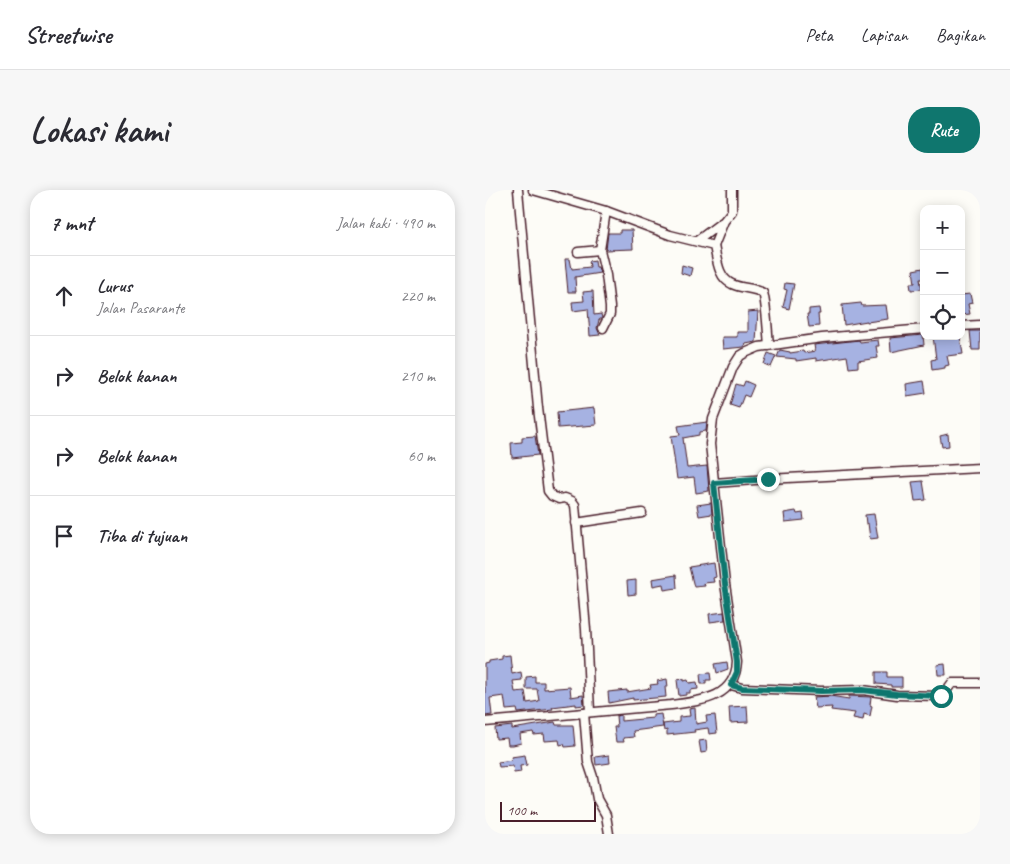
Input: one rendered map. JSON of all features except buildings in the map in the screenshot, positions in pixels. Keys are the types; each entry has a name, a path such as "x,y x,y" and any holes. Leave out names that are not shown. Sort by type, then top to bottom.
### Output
{"street":[{"path":"518,190 538,408 548,491 552,496 559,499 572,500 575,505 586,629 588,762 597,799 606,815 609,834"},
{"path":"533,190 606,211 670,235 714,246"},
{"path":"697,241 724,221 732,212 732,190"},
{"path":"603,328 610,307 607,275 600,250 606,211"},
{"path":"724,221 714,246 721,275 731,284 754,288 763,293 769,346"},
{"path":"577,252 600,250"},
{"path":"965,326 980,325"},
{"path":"485,722 697,701 715,696 731,685 737,672 737,662 726,592 710,444 711,426 725,384 733,367 740,356 751,349 822,338 920,329"},
{"path":"714,483 980,468"},
{"path":"576,523 642,513"},
{"path":"731,685 742,688 821,691 863,690 939,696 943,695 952,683 980,683"}],"route":[{"path":"768,479 714,483 725,584 737,662 737,672 731,685 742,688 821,691 871,690 897,694 941,696"}]}
